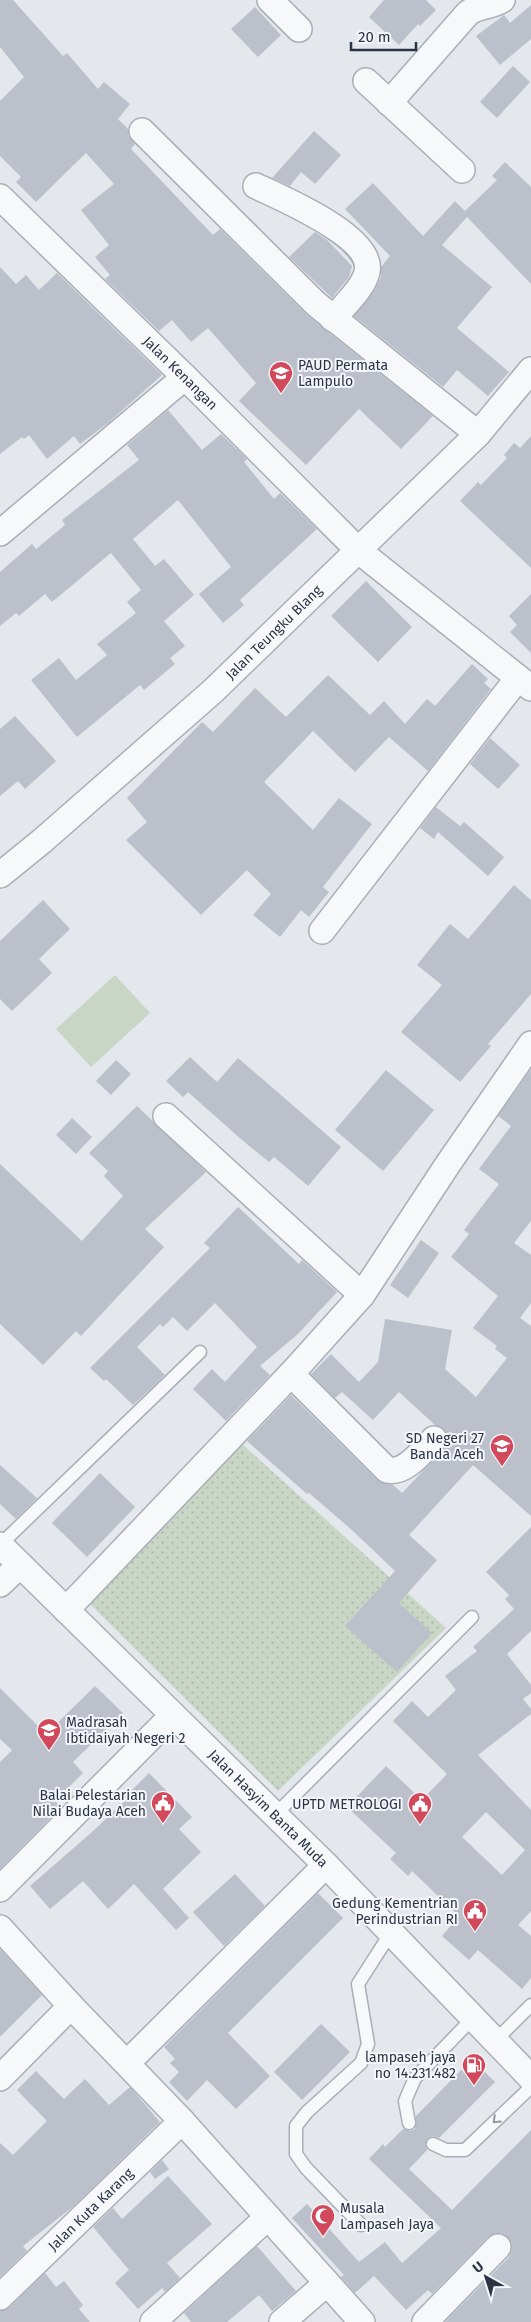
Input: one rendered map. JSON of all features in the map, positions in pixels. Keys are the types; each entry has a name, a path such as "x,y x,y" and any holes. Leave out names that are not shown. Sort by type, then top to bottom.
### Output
{"street":[{"path":"270,0 299,29"},
{"path":"389,103 468,13 476,6 497,4 502,0"},
{"path":"366,82 462,170"},
{"path":"142,131 250,240 333,318 478,434"},
{"path":"256,186 339,230 366,258 368,271 362,283 333,318"},
{"name":"Jalan Kenangan","path":"0,198 185,377 359,551 524,683"},
{"name":"Jalan Teungku Blang","path":"0,875 42,842 213,691 478,434 531,370"},
{"path":"0,533 185,377"},
{"path":"322,931 524,683"},
{"path":"66,1610 291,1374 362,1296 448,1164 528,1055"},
{"path":"166,1116 362,1296"},
{"path":"291,1374 387,1470 399,1469 414,1460 434,1439"},
{"name":"Jalan Hasyim Banta Muda","path":"0,1545 326,1865 390,1934 531,2078"},
{"path":"0,1584 20,1565"},
{"path":"0,1889 173,1715"},
{"path":"127,2063 326,1865"},
{"path":"0,1928 71,2006 182,2121 362,2322"},
{"path":"0,2078 71,2006"},
{"name":"Jalan Kuta Karang","path":"0,2297 182,2121"},
{"path":"153,2322 268,2217"},
{"path":"425,2322 498,2247"},
{"path":"282,2322 326,2283"}],"lane":[{"path":"0,1545 200,1352"},
{"path":"276,1815 472,1616"},
{"path":"361,2225 306,2168 296,2154 296,2126 307,2112 360,2063 368,2044 358,1984 390,1934"},
{"path":"495,2041 531,2005"},
{"path":"409,2123 405,2101 415,2078 473,2018"},
{"path":"433,2144 446,2150 465,2150 531,2087"}],"green space":[{"path":"115,975 150,1013 91,1067 56,1029"},
{"path":"242,1444 446,1628 278,1791 86,1600"}],"building":[{"path":"0,0 13,0 63,56 67,53 98,89 104,82 130,104 118,119 128,129 128,135 135,144 131,149 213,235 220,229 307,315 433,416 401,449 359,409 306,465 239,401 256,383 208,328 191,342 172,320 159,331 105,279 110,275 95,257 109,245 81,210 114,184 86,153 36,202 16,182 21,177 0,156 0,101 24,77 0,47"},
{"path":"384,0 426,0 436,10 420,26 418,24 399,45 369,17"},
{"path":"531,5 531,39 500,65 476,36 504,15 510,23"},
{"path":"255,7 281,35 258,57 231,29"},
{"path":"513,66 530,82 497,118 480,102"},
{"path":"314,131 341,155 315,184 301,172 290,186 272,178"},
{"path":"505,162 531,187 531,284 467,217 442,245 492,287 457,328 509,372 488,396 457,370 443,387 354,316 374,291 381,277 381,267 390,256 345,209 373,183 423,236 455,201 465,211 497,180 492,176"},
{"path":"315,232 327,240 352,266 349,277 332,298 289,257"},
{"path":"0,267 16,284 26,275 39,290 57,273 162,375 108,423 80,444 74,436 47,459 29,435 24,439 22,437 0,454"},
{"path":"168,410 202,450 221,434 247,459 244,462 274,499 280,493 317,529 240,600 244,605 223,623 199,594 231,567 178,500 133,539 155,566 164,559 194,595 164,621 185,646 170,658 175,664 144,690 140,685 77,737 31,680 59,658 76,680 107,655 97,644 136,613 127,602 141,590 111,553 52,602 45,594 19,616 16,613 0,626 0,572 32,544 36,549 65,525 62,520 139,460 127,445"},
{"path":"531,436 531,568 460,501 478,482 481,485 507,458 504,455 514,443 520,448"},
{"path":"366,581 412,627 378,662 331,616"},
{"path":"531,594 531,653 510,632 517,625 509,616"},
{"path":"472,664 488,679 484,683 491,689 428,771 389,737 355,772 313,731 264,782 313,830 339,798 372,824 323,887 329,892 309,917 301,910 280,937 253,915 271,894 247,870 201,915 126,840 147,822 127,798 202,722 213,732 255,688 286,717 328,675 370,715 384,701 405,724 427,699 435,706"},
{"path":"15,716 56,761 25,789 18,781 0,796 0,729"},
{"path":"490,738 520,765 498,789 470,764"},
{"path":"436,807 460,826 464,822 504,857 488,876 438,832 434,839 420,828"},
{"path":"514,885 531,900 531,994 488,1044 491,1046 460,1082 401,1032 442,985 417,965 450,924 468,939"},
{"path":"43,900 70,929 39,959 52,973 12,1011 0,999 0,941"},
{"path":"190,1057 217,1082 238,1058 341,1147 308,1186 274,1157 269,1162 188,1092 183,1097 166,1081"},
{"path":"116,1060 131,1074 111,1095 96,1081"},
{"path":"531,1069 531,1221 514,1243 531,1255 531,1303 520,1318 531,1326 531,1516 473,1465 409,1535 437,1560 399,1603 432,1633 397,1672 345,1626 395,1571 353,1531 309,1493 307,1494 247,1441 291,1395 377,1480 393,1485 402,1493 444,1449 451,1439 444,1429 435,1425 399,1392 373,1420 342,1392 335,1398 311,1374 331,1354 359,1382 378,1362 385,1319 452,1330 445,1369 476,1397 507,1358 495,1349 497,1346 473,1328 498,1296 451,1257 469,1234 464,1230 499,1184 479,1169 511,1126 498,1116"},
{"path":"386,1070 434,1110 383,1171 335,1130"},
{"path":"137,1106 206,1172 145,1229 164,1247 81,1336 76,1331 43,1365 0,1324 0,1164 82,1241 123,1196 104,1176 108,1171 89,1153"},
{"path":"72,1118 92,1137 76,1154 56,1135"},
{"path":"238,1207 299,1264 302,1260 337,1292 298,1334 260,1366 270,1375 226,1421 193,1389 212,1369 225,1382 257,1347 215,1303 187,1331 173,1317 163,1327 160,1324 137,1347 165,1375 133,1405 106,1379 104,1381 90,1368 210,1248 204,1243"},
{"path":"421,1240 439,1253 408,1298 390,1285"},
{"path":"0,1465 37,1498 16,1519 0,1504"},
{"path":"100,1473 135,1507 87,1557 52,1523"},
{"path":"531,1527 531,1631 507,1654 531,1685 531,1693 523,1699 531,1709 531,1714 478,1755 531,1810 531,1911 518,1925 531,1936 531,1978 522,1989 478,1950 469,1960 442,1936 459,1916 412,1871 408,1876 390,1859 396,1853 347,1807 386,1766 422,1800 447,1774 393,1721 412,1701 428,1717 456,1690 445,1676 477,1651 473,1647 514,1609 505,1599 509,1595 486,1572","holes":["486,1812 525,1850 502,1875 462,1837"]},
{"name":"Madrasah Ibtidaiyah Negeri 2","path":"95,1686 123,1713 73,1762 83,1773 55,1801 61,1807 0,1869 0,1762 12,1750 0,1739 0,1688 46,1734"},
{"path":"149,1773 192,1817 179,1829 201,1852 163,1889 189,1918 176,1930 134,1884 108,1909 83,1881 50,1909 30,1886 127,1799 125,1797"},
{"path":"235,1874 265,1906 224,1946 193,1912"},
{"path":"318,1893 343,1918 228,2033 270,2076 236,2109 207,2080 187,2101 169,2082 179,2072 170,2063 175,2059 164,2047"},
{"path":"0,1949 42,1995 0,2037"},
{"path":"321,2024 350,2052 302,2100 274,2072"},
{"path":"472,2059 495,2082 439,2138 433,2136 428,2138 425,2144 427,2150 409,2169 452,2210 531,2130 531,2322 445,2322 509,2257 512,2243 502,2233 495,2233 488,2237 432,2294 428,2290 406,2310 374,2276 355,2293 341,2277 344,2275 292,2218 307,2204 359,2262 385,2242 402,2263 441,2228 369,2159 383,2144 385,2147 403,2129 410,2131 415,2129 416,2116"},
{"path":"36,2071 64,2099 85,2079 109,2105 130,2087 160,2122 75,2205 23,2246 27,2251 0,2277 0,2143 13,2155 47,2121 17,2090"},
{"path":"162,2160 169,2169 155,2179 150,2172"},
{"path":"168,2176 212,2224 167,2263 180,2278 165,2292 162,2288 138,2309 115,2283 129,2270 93,2227 113,2208 122,2219"},
{"path":"257,2246 296,2291 272,2311 259,2295 227,2322 191,2322 184,2313"},
{"path":"45,2273 56,2287 64,2281 83,2305 79,2309 90,2322 0,2322 0,2311 10,2307"}],"place":[{"name":"PAUD Permata Lampulo","path":"281,394"},
{"name":"SD Negeri 27 Banda Aceh","path":"502,1467"},
{"name":"Madrasah Ibtidaiyah Negeri 2","path":"49,1751"},
{"name":"Balai Pelestarian Nilai Budaya Aceh","path":"163,1824"},
{"name":"UPTD METROLOGI","path":"420,1825"},
{"name":"Gedung Kementrian Perindustrian RI","path":"475,1932"},
{"name":"lampaseh jaya no 14.231.482","path":"474,2086"},
{"name":"Musala Lampaseh Jaya","path":"323,2237"}]}
